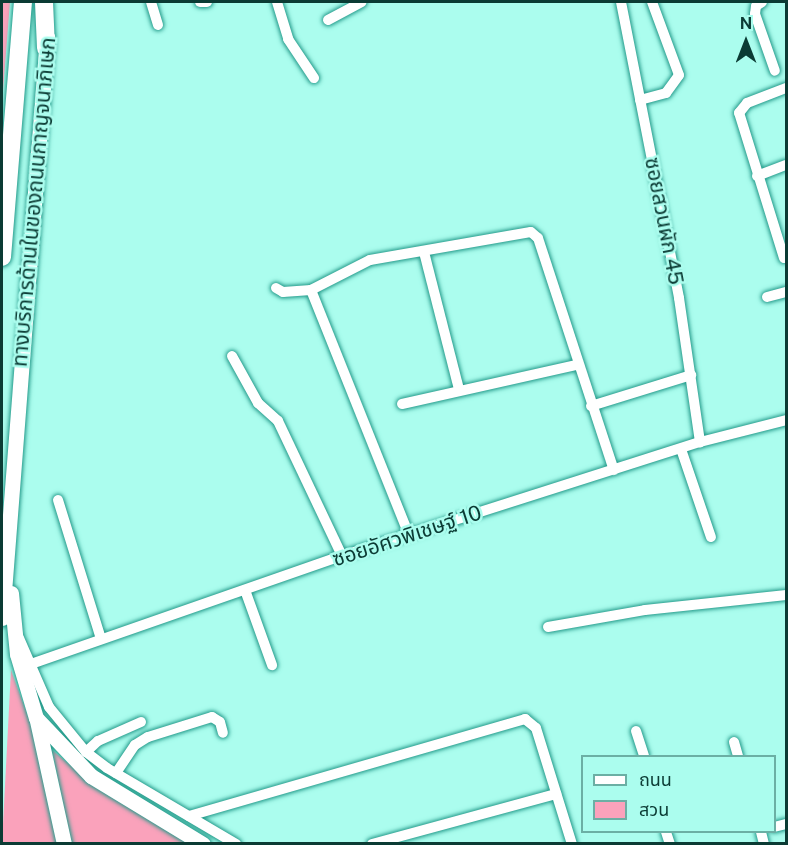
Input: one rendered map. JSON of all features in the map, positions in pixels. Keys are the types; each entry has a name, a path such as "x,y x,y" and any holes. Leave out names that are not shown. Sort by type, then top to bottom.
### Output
{"highway":[{"path":"2,257 23,2"},
{"path":"44,2 46,48"}],"main road":[{"name":"ทางบริการด้านในของถนนกาญจนาภิเษก","path":"2,618 8,569 51,2"},
{"path":"8,569 21,674 36,718 64,843"},
{"path":"36,718 91,776 203,843"}],"street":[{"path":"151,2 158,25"},
{"path":"277,2 288,39 314,78"},
{"path":"328,21 362,2"},
{"name":"ซอยสวนผัก 45","path":"621,2 691,375 700,442"},
{"path":"640,100 666,93 679,75 652,2"},
{"path":"762,2 756,6 755,14 775,71"},
{"path":"784,258 757,176 740,109 747,103 786,87"},
{"path":"757,176 786,165"},
{"path":"276,288 284,292 311,290 370,260 531,232 538,238 577,365 614,470"},
{"path":"424,252 459,389"},
{"path":"311,290 409,535"},
{"path":"768,297 786,292"},
{"path":"232,356 258,403 278,421 342,556"},
{"path":"402,404 459,389 577,365"},
{"path":"591,406 691,375"},
{"name":"ซอยอัศวพิเชษฐ์ 10","path":"31,664 342,556 700,442 786,420"},
{"path":"681,448 711,537"},
{"path":"58,500 101,639"},
{"path":"245,590 272,665"},
{"path":"548,627 645,610 786,595"},
{"path":"15,630 49,706 87,752 116,773 236,843"},
{"path":"116,773 135,745 148,738 212,717 220,722 223,733"},
{"path":"189,816 525,719 536,728 572,843"},
{"path":"87,752 105,737 141,722"},
{"path":"636,731 644,755"},
{"path":"734,742 738,755"},
{"path":"372,843 556,794"}],"green space":[{"path":"2,2 10,2 2,104"},
{"path":"11,670 30,722 57,843 2,844"},
{"path":"52,750 76,770 195,843 71,843"}]}
